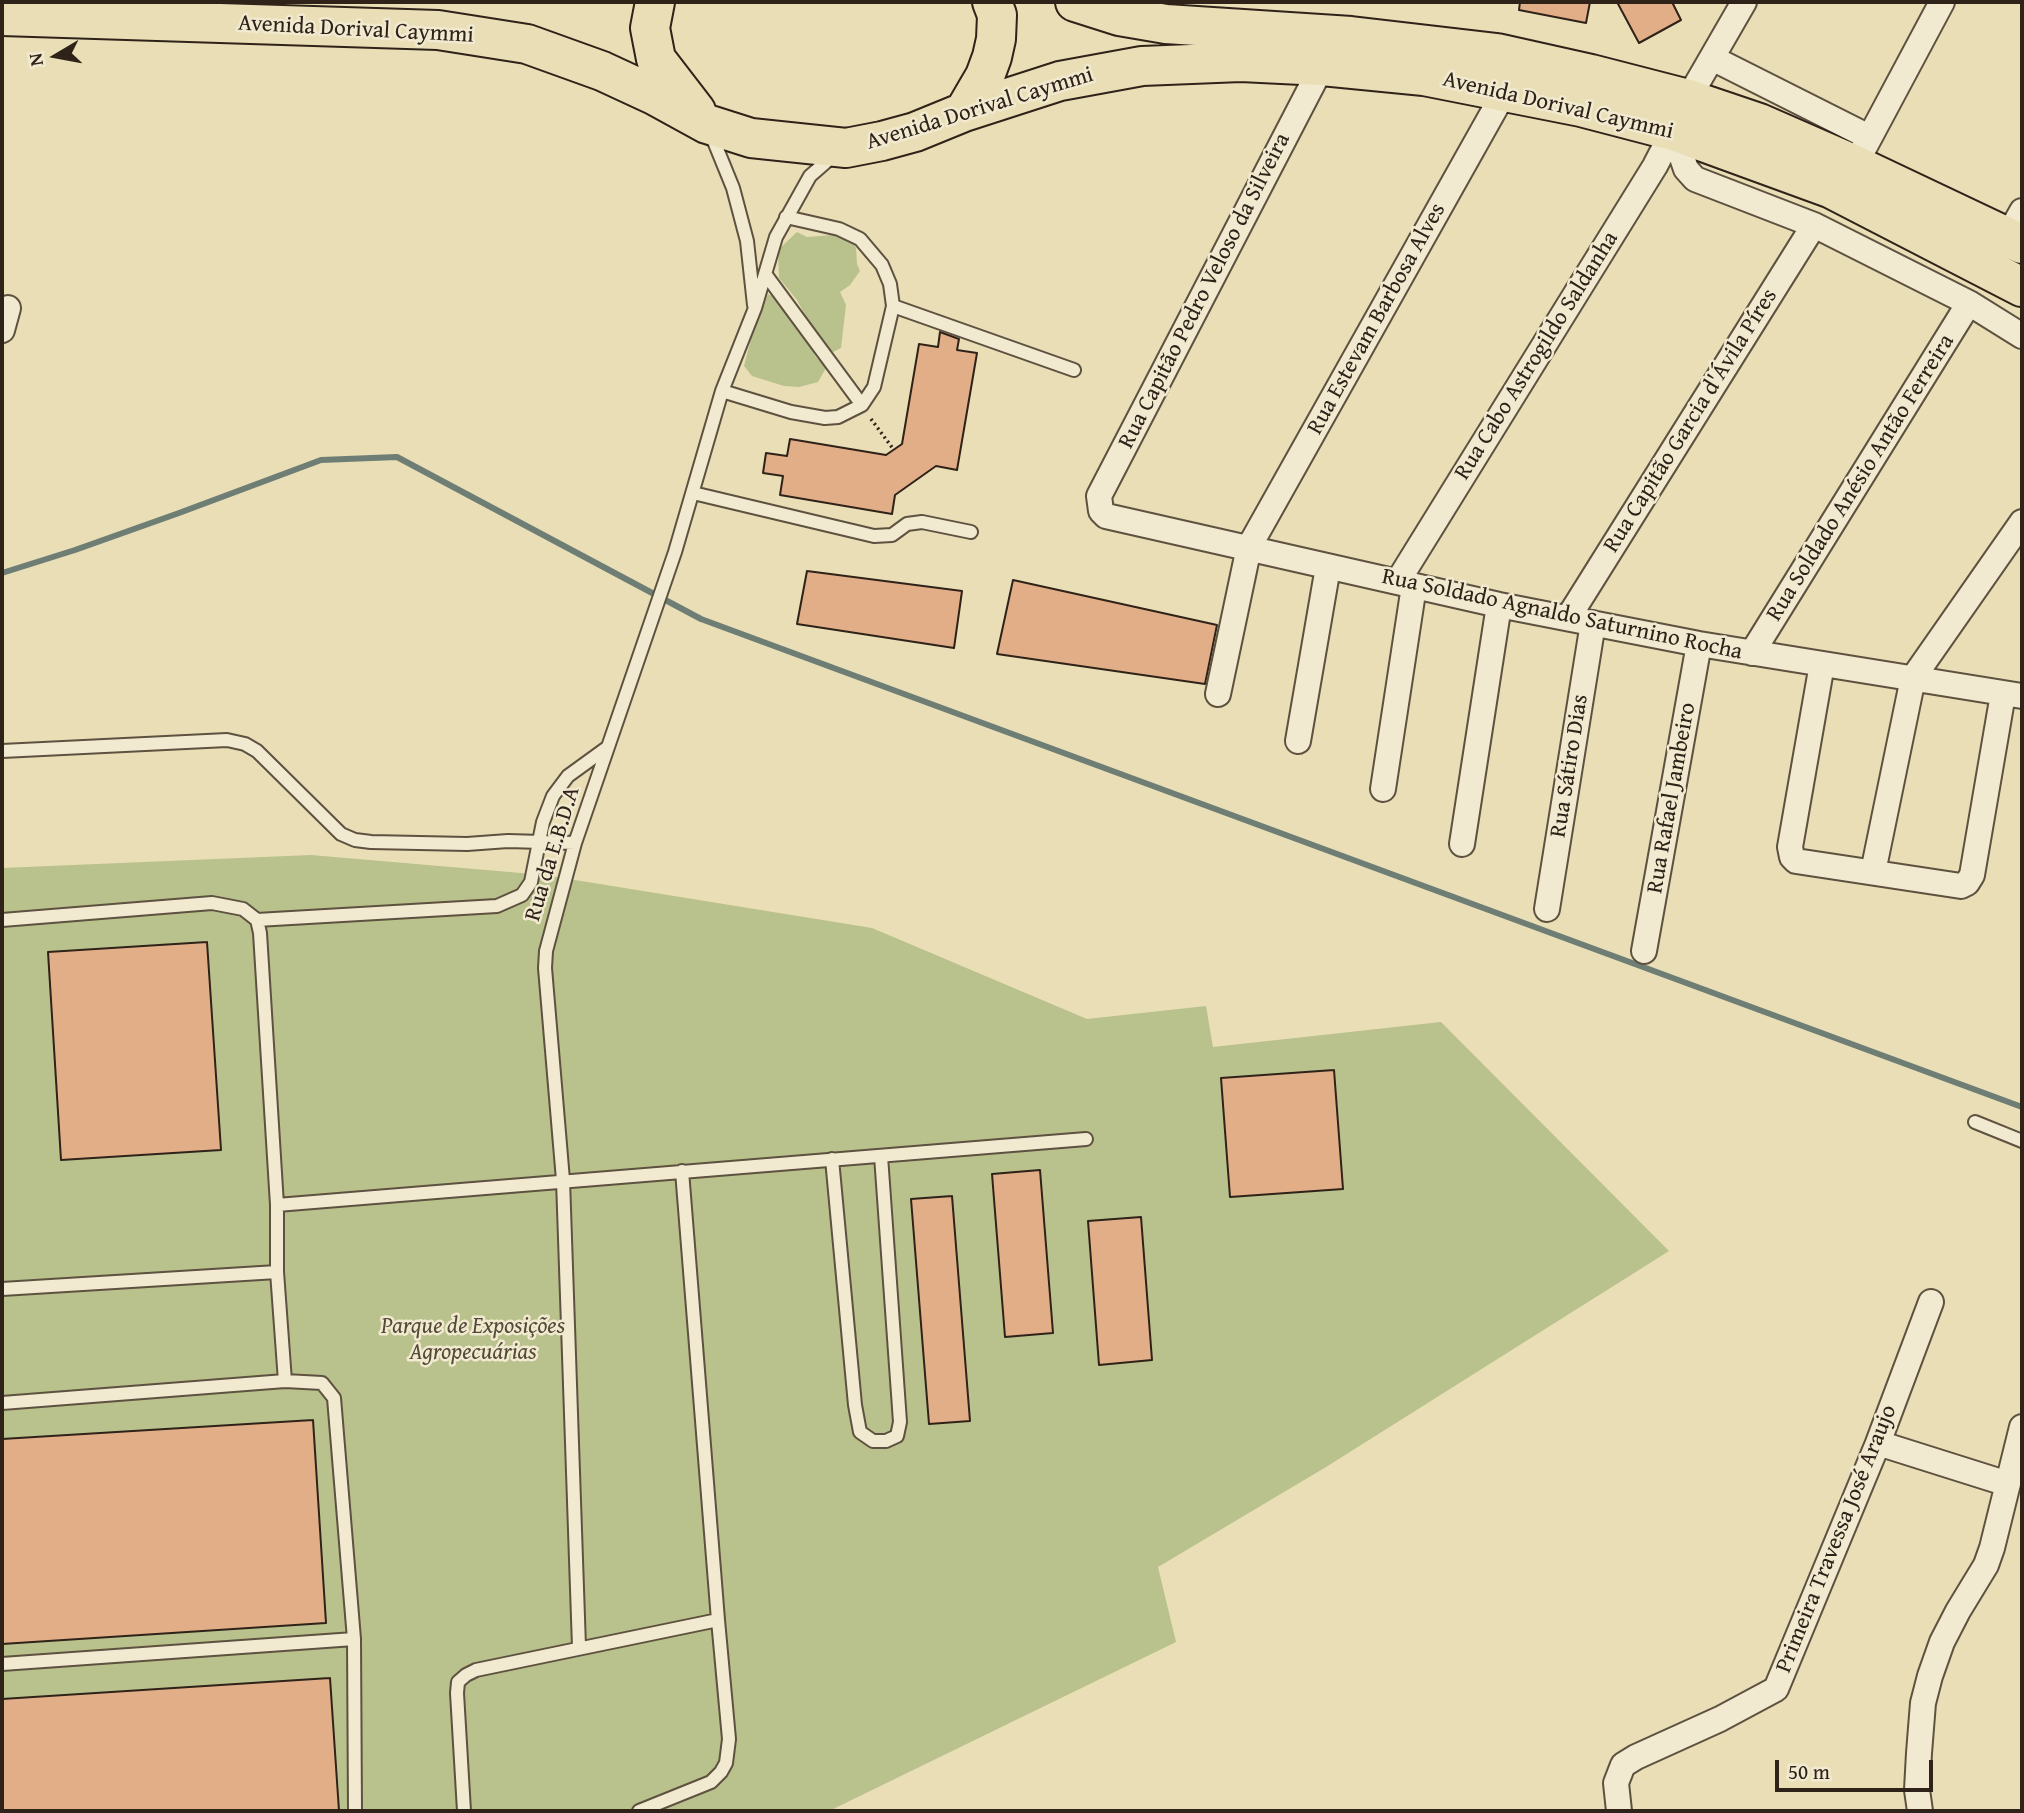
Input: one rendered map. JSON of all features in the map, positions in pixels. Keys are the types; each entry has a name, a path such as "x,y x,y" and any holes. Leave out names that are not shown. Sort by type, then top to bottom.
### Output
{"main road":[{"path":"655,2 650,29 656,59 707,124"},
{"path":"964,112 985,76 992,57 997,15 992,2"},
{"name":"Avenida Dorival Caymmi","path":"1075,2 1119,16 1166,24 1351,36 1497,53 1591,74 1832,189 2022,287"},
{"name":"Avenida Dorival Caymmi","path":"2,16 438,30 527,44 603,71 707,124 751,138 846,148 915,132 964,112 1060,81 1142,66 1241,62 1322,66 1424,76 1581,107 1759,123 1862,151 2017,230"}],"street":[{"name":"Rua Cabo Astrogildo Saldanha","path":"1406,583 1655,166 1744,2"},
{"path":"1712,58 1862,151 1942,2"},
{"name":"Rua Capitão Pedro Veloso da Silveira","path":"1106,516 1099,506 1099,496 1322,66"},
{"name":"Rua Estevam Barbosa Alves","path":"1218,694 1249,547 1505,91"},
{"path":"1681,115 1686,169 1695,178 1814,225 1969,303 2022,336"},
{"name":"Rua Capitão Garcia d'Ávila Píres","path":"1568,618 1814,225"},
{"name":"Rua Soldado Anésio Antão Ferreira","path":"1752,653 1969,303"},
{"name":"Rua Soldado Agnaldo Saturnino Rocha","path":"1106,516 1499,605 1699,644 2012,695"},
{"path":"1873,872 1913,678 2022,522"},
{"path":"1298,741 1328,567"},
{"path":"1382,789 1406,583"},
{"path":"1462,844 1499,605"},
{"name":"Rua Sátiro Dias","path":"1547,909 1593,623"},
{"name":"Rua Rafael Jambeiro","path":"1644,951 1699,644"},
{"path":"1822,664 1790,847 1792,857 1796,861 1961,886 1967,884 1972,875 2012,695"},
{"name":"Primeira Travessa José Araujo","path":"1619,1811 1616,1783 1623,1765 1776,1689 1878,1443 1931,1302"},
{"path":"1920,1811 1917,1790 1919,1753 1923,1703 1930,1676 1948,1632 1986,1565 2022,1427"},
{"path":"1878,1443 2008,1484"}],"lane":[{"path":"707,124 733,188 747,241 755,308"},
{"name":"Rua da E.B.D.A","path":"579,1647 563,1180 545,968 546,951 575,843 676,551 722,391 755,308 776,237 810,176 826,160 846,148"},
{"path":"722,391 791,412 825,418 838,417 862,405 874,387 893,306 890,285 882,265 860,239 839,229 786,217"},
{"path":"766,275 862,405"},
{"path":"893,306 1074,370"},
{"path":"693,493 874,536 892,535 907,524 922,522 971,532"},
{"path":"2,751 227,740 245,744 257,751 341,834 355,840 467,844 575,843"},
{"path":"257,920 497,906 522,895 531,882 538,842 553,796 568,776 608,747"},
{"path":"2,920 212,903 243,909 257,920 260,933 285,1381"},
{"path":"1975,1122 2022,1141"},
{"path":"276,1205 1086,1139"},
{"path":"832,1159 855,1405 860,1432 873,1441 886,1441 897,1436 901,1422 881,1156"},
{"path":"639,1811 711,1782 726,1763 729,1739 682,1171"},
{"path":"2,1289 277,1272"},
{"path":"2,1403 285,1381 322,1383 330,1389 334,1398 354,1639 355,1811"},
{"path":"464,1811 458,1682 476,1670 718,1620"},
{"path":"2,1664 354,1639"}],"path":[{"path":"862,405 894,450"}],"green space":[{"path":"797,232 807,237 833,235 850,238 856,248 860,271 850,285 840,292 846,305 841,348 831,353 811,326 797,300 779,278 778,250"},
{"path":"768,294 776,298 826,368 818,382 799,387 784,386 752,376 744,366 756,320"},
{"name":"Parque de Exposições Agropecuárias","path":"311,855 544,875 872,928 1087,1019 1206,1006 1213,1047 1441,1022 1669,1251 1326,1467 1158,1567 1176,1642 829,1811 2,1811 2,868"}],"building":[{"path":"1520,2 1590,2 1586,23 1519,10"},
{"path":"1617,2 1672,2 1681,20 1639,43"},
{"path":"940,332 959,339 957,350 977,353 957,470 936,466 895,495 892,514 780,495 783,476 763,473 766,453 787,456 790,439 886,455 902,444 919,344 938,347"},
{"path":"807,571 962,591 954,648 797,624"},
{"path":"1013,580 1217,625 1205,684 997,654"},
{"path":"207,942 221,1150 61,1160 48,952"},
{"path":"1334,1070 1343,1189 1230,1197 1221,1078"},
{"path":"1040,1170 1053,1333 1005,1337 992,1174"},
{"path":"952,1196 970,1421 929,1424 911,1199"},
{"path":"1141,1217 1152,1360 1099,1365 1088,1221"},
{"path":"313,1420 326,1623 2,1644 2,1439"},
{"path":"330,1678 339,1811 2,1811 2,1699"}],"waterway":[{"path":"2,573 75,550 321,460 397,457 701,619 2022,1107"}]}
